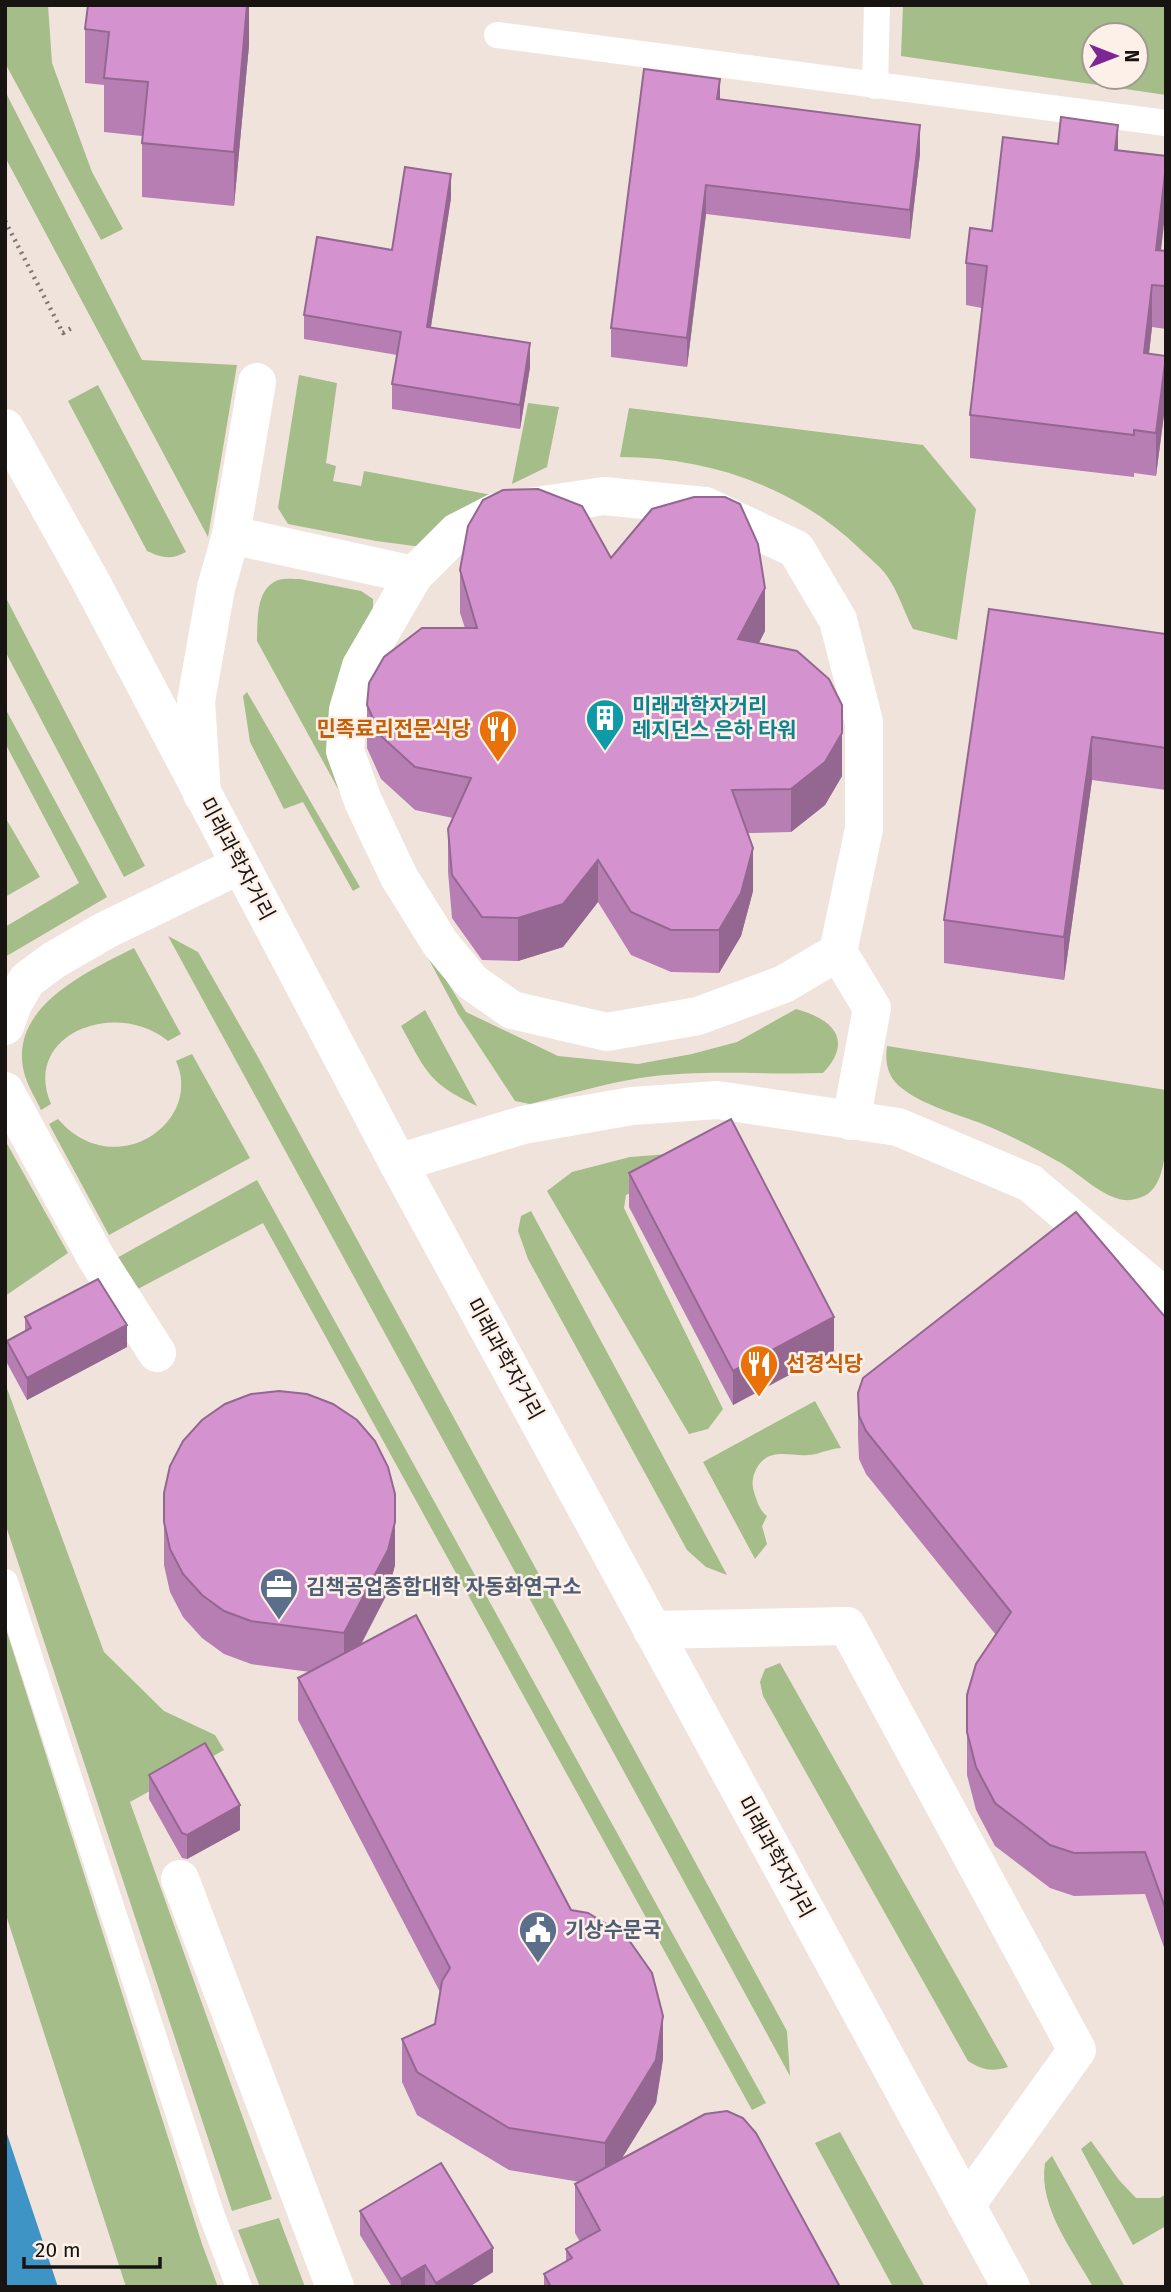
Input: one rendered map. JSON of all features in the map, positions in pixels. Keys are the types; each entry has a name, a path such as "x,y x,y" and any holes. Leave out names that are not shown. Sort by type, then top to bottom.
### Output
{"street":[{"path":"202,794 196,701 216,588 231,536 257,382"},
{"name":"미래과학자거리","path":"5,428 398,1163 1011,2287"},
{"path":"838,952 783,984 698,1016 607,1032 512,1010 472,982 440,943 399,877 363,801 345,751 348,710 361,666 414,575 457,532 496,512 604,496 705,506 796,549 838,620 864,722 864,830 838,952 872,1009 851,1121"},
{"path":"231,536 414,575"},
{"path":"5,1026 13,1004 27,980 54,960 106,930 240,865"},
{"path":"5,1091 95,1256 157,1353"},
{"path":"398,1163 523,1125 632,1106 717,1100 898,1127 1030,1183 1166,1298"},
{"path":"652,1630 847,1626 1077,2050 966,2205"},
{"path":"180,1879 335,2287"}],"lane":[{"path":"875,86 877,5"},
{"path":"497,35 1166,123"},
{"path":"5,1583 212,2216 239,2287"}],"path":[{"path":"5,221 7,231 63,333 75,326"}],"green space":[{"path":"5,5 48,5 52,63 92,172 123,229 101,240 5,63"},
{"path":"903,5 1166,5 1166,95 1139,91 1150,91 1150,21 1080,21 1080,82 901,56"},
{"path":"5,91 142,360 237,365 208,537 5,157"},
{"path":"299,375 337,383 326,463 336,466 333,481 361,486 364,471 492,495 422,547 288,524 278,508"},
{"path":"98,385 186,552 166,557 147,551 68,401"},
{"path":"528,403 559,407 547,467 512,484"},
{"path":"629,408 923,445 976,509 957,640 913,629 894,588 881,569 835,527 808,508 749,480 718,470 653,458 620,457"},
{"path":"300,579 361,591 373,599 373,610 347,666 382,869 257,641 259,606 265,591 278,580"},
{"path":"5,596 145,866 124,877 5,651"},
{"path":"247,692 360,887 353,891 303,802 284,809 250,742 243,696"},
{"path":"5,708 107,897 5,957 5,927 79,883 5,743"},
{"path":"5,817 40,877 5,897"},
{"path":"402,909 466,1012 558,1056 638,1064 692,1054 737,1042 796,1009 829,1025 838,1041 837,1050 823,1073 663,1075 612,1083 530,1104 515,1101 458,1014"},
{"path":"168,936 198,952 258,1057 787,2031 790,2076"},
{"path":"134,948 181,1034 168,1041 147,1028 124,1023 100,1024 79,1030 61,1042 49,1059 45,1079 51,1104 41,1110 25,1076 22,1052 27,1031 38,1012 54,996 94,969"},
{"path":"425,1010 477,1106 448,1090 430,1074 401,1026"},
{"path":"887,1046 1166,1090 1166,1144 1157,1184 1150,1192 1135,1199 1108,1195 1061,1163 1017,1139 918,1099 891,1077"},
{"path":"192,1054 250,1158 109,1235 49,1124 58,1119 80,1138 104,1146 127,1146 148,1138 166,1124 177,1105 181,1084 176,1061"},
{"path":"5,1140 68,1253 5,1296"},
{"path":"721,1150 702,1164 626,1195 624,1208 723,1409 708,1429 689,1434 547,1191 572,1172 630,1157"},
{"path":"257,1180 766,2103 752,2110 263,1223 134,1291 115,1259"},
{"path":"531,1211 727,1575 706,1567 687,1550 528,1259 518,1231 521,1216"},
{"path":"5,1383 104,1652 164,1711 215,1735 224,1750 130,1802 272,2199 232,2211 5,1523"},
{"path":"815,1401 841,1448 809,1455 775,1455 763,1460 758,1466 753,1485 759,1505 767,1516 762,1526 767,1544 755,1559 703,1462"},
{"path":"5,1626 218,2287 126,2287 5,1912"},
{"path":"780,1663 1008,2067 987,2069 968,2061 763,1696 760,1682 765,1669"},
{"path":"840,2132 925,2287 893,2287 815,2143"},
{"path":"1091,2141 1119,2180 1136,2198 1160,2198 1166,2194 1166,2226 1133,2245 1081,2149"},
{"path":"1052,2156 1125,2287 1093,2287 1058,2227 1044,2179 1045,2163"},
{"path":"279,2218 305,2287 260,2287 238,2230"}],"water":[{"path":"5,2128 58,2287 5,2287"}],"building":[{"path":"88,5 247,5 234,152 142,143 148,82 104,78 109,32 85,29"},
{"path":"644,69 720,79 717,99 920,125 910,210 706,185 687,338 611,328"},
{"path":"1061,117 1118,125 1115,150 1166,156 1156,250 1166,251 1166,286 1152,285 1144,353 1166,356 1156,433 1134,430 1134,435 970,415 987,266 966,263 970,228 992,231 1003,137 1058,144"},
{"path":"405,167 451,174 427,327 530,343 520,405 392,384 401,332 304,315 317,237 392,250"},
{"name":"미래과학자거리 레지던스 은하 타워","path":"538,489 582,506 611,558 652,509 694,497 725,497 740,504 758,544 765,588 738,639 797,651 829,679 842,705 842,733 825,762 791,789 732,790 753,848 741,893 719,930 671,930 631,912 598,860 563,904 518,918 482,917 452,875 448,829 471,778 415,767 381,736 367,705 369,683 384,657 422,628 477,628 460,570 468,526 483,500 503,490"},
{"path":"989,609 1166,634 1166,748 1092,737 1064,937 944,920"},
{"path":"731,1119 834,1317 733,1371 629,1173"},
{"path":"1076,1212 1166,1318 1166,1910 1145,1852 1074,1853 1050,1845 995,1803 976,1767 967,1732 967,1695 976,1664 1011,1612 866,1431 859,1416 858,1393 863,1378"},
{"path":"98,1279 127,1325 27,1378 7,1341 31,1328 25,1317"},
{"path":"279,1391 307,1394 333,1404 357,1420 375,1441 388,1467 395,1494 395,1522 388,1550 344,1633 251,1621 224,1611 202,1595 183,1574 170,1549 164,1522 164,1493 170,1466 183,1441 202,1420 225,1404 251,1394"},
{"name":"기상수문국","path":"416,1615 571,1910 588,1913 626,1936 652,1973 663,2016 656,2060 605,2143 509,2128 417,2072 402,2039 435,2024 442,1981 450,1968 298,1678"},
{"path":"205,1743 240,1805 187,1835 182,1833 149,1775"},
{"path":"727,2111 743,2118 756,2133 840,2287 551,2287 544,2274 572,2258 566,2249 600,2230 575,2184 705,2114"},
{"path":"441,2163 493,2248 436,2283 425,2265 401,2279 360,2211"}],"place":[{"name":"미래과학자거리 레지던스 은하 타워","path":"605,752"},
{"name":"민족료리전문식당","path":"498,763"},
{"name":"선경식당","path":"759,1398"},
{"name":"김책공업종합대학 자동화연구소","path":"279,1621"},
{"name":"기상수문국","path":"538,1964"}]}
